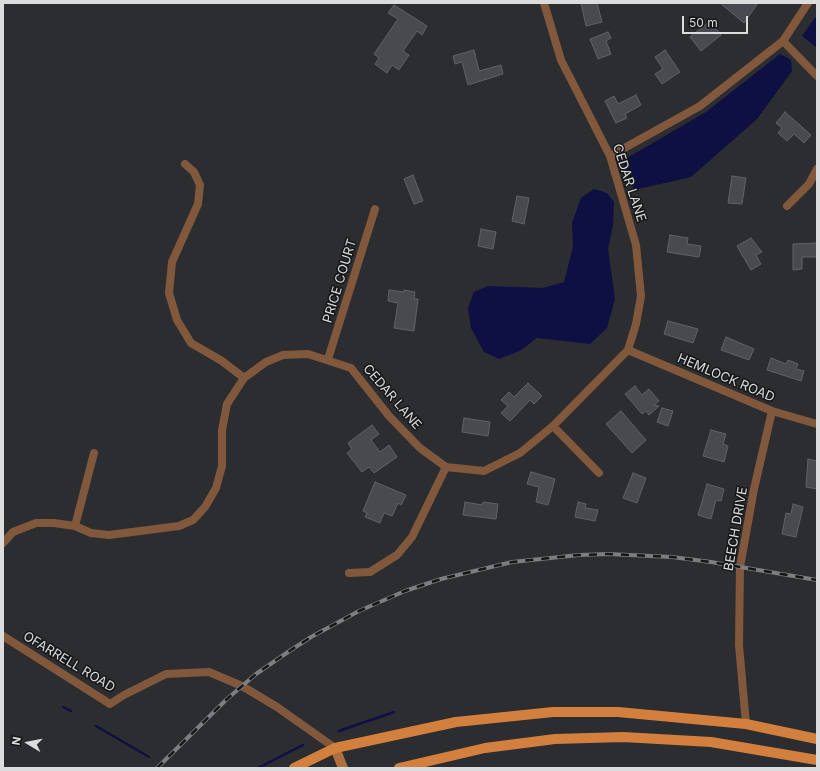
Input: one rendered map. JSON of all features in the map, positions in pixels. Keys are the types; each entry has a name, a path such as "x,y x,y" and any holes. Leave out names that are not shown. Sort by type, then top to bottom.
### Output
{"main road":[{"path":"294,768 335,748 456,722 553,712 618,712 746,724 817,739"},
{"path":"399,768 485,748 555,739 623,736 711,742 817,760"}],"street":[{"name":"CEDAR LANE","path":"3,543 13,532 36,523 54,523 75,526 91,533 108,535 179,526 193,520 205,507 216,488 222,466 222,430 227,404 244,378 266,362 283,355 308,354 351,368 389,416 420,448 446,467 484,471 520,453 553,426 628,350 636,324 641,296 636,245 610,156 561,60 544,3"},
{"path":"610,156 700,106 783,41 808,3"},
{"path":"783,41 817,76"},
{"path":"185,164 194,172 200,185 198,204 172,262 170,293 177,320 192,343 222,361 244,378"},
{"path":"787,206 809,184 817,169"},
{"name":"PRICE COURT","path":"328,360 375,210"},
{"name":"HEMLOCK ROAD","path":"628,350 772,411 817,424"},
{"name":"BEECH DRIVE","path":"746,724 739,645 740,567 754,489 772,411"},
{"path":"553,426 599,473"},
{"path":"75,526 94,453"},
{"path":"349,573 370,572 397,555 412,537 446,467"},
{"name":"OFARRELL ROAD","path":"3,636 110,704 166,674 209,672 242,686 271,703 335,748"},
{"path":"335,748 343,768"}],"shaded area":[{"path":"817,15 817,48 802,36"},
{"path":"780,54 791,60 792,71 757,119 691,177 634,190 624,166 627,158 706,112"},
{"path":"594,189 607,193 614,202 613,225 608,249 615,299 607,328 590,344 537,338 520,351 499,359 484,352 471,328 468,308 474,292 488,286 543,288 564,282 573,247 572,223 581,198"}],"building":[{"path":"581,3 597,3 602,22 586,26"},
{"path":"720,3 758,3 744,23"},
{"path":"394,5 427,26 422,35 417,31 403,51 409,55 399,70 392,65 387,73 375,64 379,58 374,54 398,19 388,13"},
{"path":"710,21 721,35 701,51 690,37"},
{"path":"608,32 611,38 606,41 611,54 598,59 590,39"},
{"path":"474,50 479,71 501,65 503,74 468,85 462,62 455,64 453,56"},
{"path":"665,50 680,72 662,84 655,74 663,69 655,57"},
{"path":"636,95 641,105 625,114 627,118 616,123 605,101 614,96 618,104"},
{"path":"785,112 811,135 804,143 794,134 787,141 778,133 782,128 776,123"},
{"path":"413,175 423,201 414,204 404,179"},
{"path":"732,176 746,178 742,204 728,203"},
{"path":"517,196 529,198 524,224 512,221"},
{"path":"481,229 496,232 493,249 478,246"},
{"path":"670,235 688,238 687,244 701,246 699,257 667,252"},
{"path":"751,238 762,252 756,255 761,264 751,270 737,246"},
{"path":"817,243 817,257 802,257 802,269 793,270 793,244"},
{"path":"389,290 415,292 414,299 418,299 414,331 394,328 398,303 388,301"},
{"path":"668,321 698,329 693,343 664,334"},
{"path":"726,337 754,349 749,360 721,350"},
{"path":"771,358 786,364 788,360 798,364 796,369 804,371 801,381 767,370"},
{"path":"528,383 542,396 534,404 530,400 510,421 501,413 508,406 501,400 509,392 514,397"},
{"path":"635,386 642,395 649,389 659,401 654,405 659,406 649,415 646,411 642,414 625,394"},
{"path":"662,408 673,411 668,426 657,422"},
{"path":"621,411 646,440 632,453 606,424"},
{"path":"464,418 490,422 488,436 462,432"},
{"path":"372,425 379,434 371,440 380,452 389,445 397,457 374,473 369,467 362,472 347,453 352,449 348,443"},
{"path":"711,430 726,434 723,444 728,446 724,462 703,456"},
{"path":"808,459 817,461 817,489 806,487"},
{"path":"531,472 555,479 548,505 536,502 539,487 527,484"},
{"path":"633,473 646,478 637,503 623,498"},
{"path":"375,482 406,495 401,505 398,503 392,516 384,513 380,523 365,517 367,513 363,511"},
{"path":"707,484 724,489 721,501 716,500 711,519 698,515"},
{"path":"465,502 482,505 483,502 498,504 496,519 463,515"},
{"path":"578,502 586,504 585,508 598,510 595,521 575,517"},
{"path":"793,504 803,507 796,537 782,534 786,513 791,514"}],"waterway":[{"path":"63,707 71,711"},
{"path":"339,731 394,712"},
{"path":"96,726 149,757"},
{"path":"258,768 303,745"}],"railway":[{"path":"157,768 227,699 256,674 288,652 311,637 359,611 405,591 441,579 512,562 579,555 608,554 672,557 817,580"}]}
